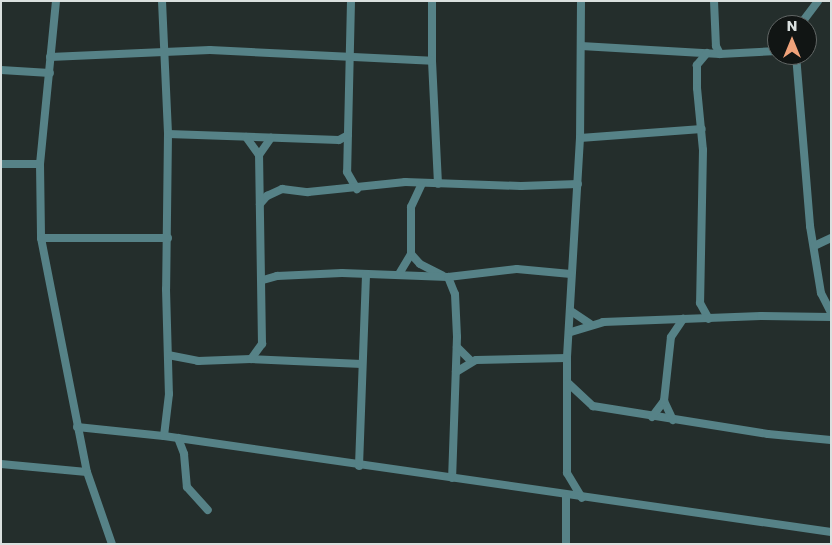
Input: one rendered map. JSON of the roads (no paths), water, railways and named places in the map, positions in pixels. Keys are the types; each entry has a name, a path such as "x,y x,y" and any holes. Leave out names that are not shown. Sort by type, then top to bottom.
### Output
{"street":[{"path":"56,1 40,164 41,238 87,472 112,544"},
{"path":"162,1 168,134 169,394 164,436"},
{"path":"351,1 348,177 357,189"},
{"path":"432,1 432,61 438,184"},
{"path":"581,1 580,138 567,358 567,473 582,498"},
{"path":"714,1 716,46 720,54"},
{"path":"808,15 818,1"},
{"path":"582,46 720,54 767,52"},
{"path":"50,57 210,50 432,61"},
{"path":"707,53 697,71 702,129 700,303 708,319"},
{"path":"797,65 814,246 821,293 831,313"},
{"path":"1,70 50,73"},
{"path":"580,138 702,129"},
{"path":"168,134 339,140 348,135"},
{"path":"246,137 259,155 263,280 262,344 269,361"},
{"path":"259,155 271,138"},
{"path":"1,164 40,164"},
{"path":"260,185 275,191 357,189 422,183 578,184"},
{"path":"399,274 411,254 411,207 422,183"},
{"path":"260,204 275,191"},
{"path":"41,238 168,238"},
{"path":"814,246 831,238"},
{"path":"411,254 420,264 446,276 455,294 456,372 452,478"},
{"path":"263,280 277,276 366,274 446,276 517,269 571,274"},
{"path":"359,466 364,388 362,364 366,274"},
{"path":"652,417 664,401 671,337 700,303"},
{"path":"571,311 590,324"},
{"path":"570,332 590,324 687,319 831,317"},
{"path":"251,359 262,344"},
{"path":"456,347 471,361"},
{"path":"168,355 198,361 251,359 362,364"},
{"path":"456,372 471,361 567,358"},
{"path":"568,383 593,406 652,417 831,440"},
{"path":"664,401 673,420"},
{"path":"77,427 164,436 566,496 831,532"},
{"path":"178,438 184,454 187,487 208,510"},
{"path":"1,464 87,472"},
{"path":"566,496 566,544"}]}
